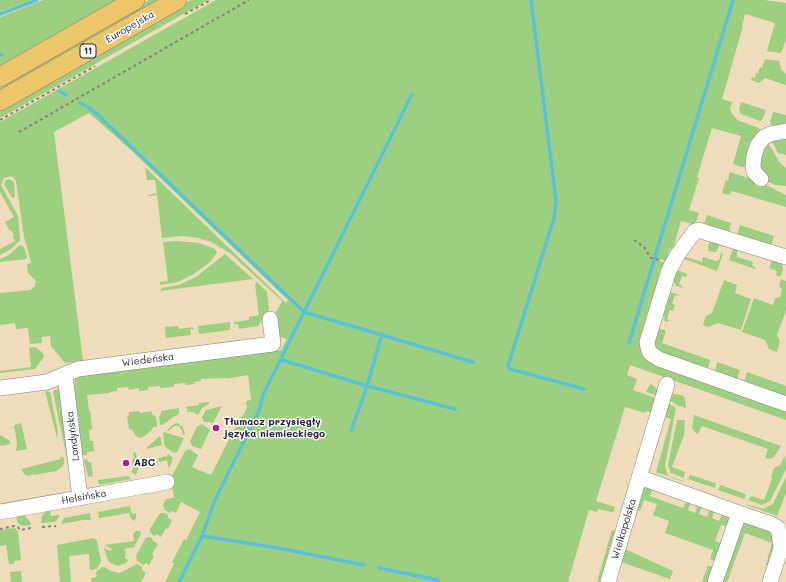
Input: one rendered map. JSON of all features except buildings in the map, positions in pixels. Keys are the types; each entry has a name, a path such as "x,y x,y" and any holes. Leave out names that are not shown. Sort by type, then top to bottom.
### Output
{"main road":[{"name":"Europejska","path":"0,77 135,0"},
{"name":"Europejska","path":"0,102 177,0"}],"street":[{"path":"761,179 754,172 753,166 757,146 763,138 770,134 786,131"},
{"path":"786,257 698,230 694,231 669,270 647,342 650,353 659,360 786,404"},
{"name":"Wiedeńska","path":"0,388 47,382 78,369 274,344 270,319"},
{"name":"Londyńska","path":"65,375 80,498"},
{"name":"Wielkopolska","path":"608,582 667,384"},
{"path":"638,481 739,513 771,524 778,528 781,548 770,582"},
{"name":"Helsińska","path":"0,512 167,482"},
{"path":"715,582 739,513"}],"path":[{"path":"19,132 249,0"},
{"path":"634,240 644,247 651,258 659,260"},
{"path":"0,528 14,526 18,527 20,530 31,528"},
{"path":"42,527 56,526"}],"green space":[{"path":"0,0 32,0 0,12"},
{"path":"43,0 122,0 0,67 0,17"},
{"path":"149,0 165,0 0,95 0,86"},
{"path":"191,0 208,0 0,118 0,109"},
{"path":"216,0 764,0 786,3 786,39 780,53 767,51 775,23 745,14 743,26 722,99 732,102 730,109 737,120 761,130 746,166 742,167 733,164 741,136 712,128 697,177 699,178 689,210 699,213 696,222 693,224 681,221 674,246 669,251 666,261 660,259 660,261 665,263 642,345 786,408 786,420 630,365 627,375 637,380 633,390 658,399 654,413 646,411 645,413 625,407 596,501 615,507 615,511 612,512 599,509 597,512 589,510 568,582 165,582 174,564 172,562 184,539 186,540 200,512 181,502 176,513 172,511 170,513 165,510 163,505 166,499 174,498 171,478 185,451 189,449 198,455 192,467 211,475 241,416 242,417 247,408 246,401 251,400 248,375 226,379 201,379 201,381 194,382 195,384 174,384 174,387 160,388 160,386 148,387 148,390 139,391 139,388 129,390 128,387 117,388 117,391 110,393 87,395 92,429 89,430 90,441 93,441 94,451 87,452 87,455 82,455 74,388 75,380 79,375 281,350 287,339 280,337 274,316 282,301 230,253 211,242 198,238 182,236 162,238 157,195 148,195 157,193 155,180 147,180 145,167 286,303 288,300 132,151 89,113 54,132 83,361 65,363 51,346 50,336 42,337 42,343 30,344 28,328 16,329 15,323 0,325 0,293 30,290 35,286 36,281 28,273 27,264 31,262 24,237 16,181 11,176 4,178 1,185 18,216 20,240 11,249 0,255 0,249 15,241 14,235 5,222 14,217 0,192 0,122"},
{"path":"765,59 779,61 781,69 786,74 786,85 765,78 759,83 751,80 752,77 755,78 760,67 762,68"},
{"path":"741,102 766,110 762,120 760,121 741,114 739,110"},
{"path":"773,112 786,115 786,128 771,125 770,122"},
{"path":"786,134 786,155 778,153 771,139"},
{"path":"767,141 780,163 786,168 786,186 775,185 766,181 757,164"},
{"path":"730,172 760,182 786,195 786,207 732,191 729,195 722,193 726,180 728,181"},
{"path":"8,179 14,182 15,197 12,198 4,184"},
{"path":"707,215 731,223 729,233 704,225"},
{"path":"740,225 774,236 771,246 737,235"},
{"path":"177,241 199,243 215,249 217,253 209,263 194,274 178,282 160,285 160,282 168,281 163,242"},
{"path":"712,241 720,244 716,252 709,251 709,244"},
{"path":"20,245 24,247 27,256 26,259 0,262 0,259 9,255"},
{"path":"733,249 738,249 737,257 753,262 752,265 755,269 729,260"},
{"path":"721,253 723,254 717,271 682,258 682,256 702,262 703,257 716,261 719,260"},
{"path":"225,254 253,279 160,291 162,288 179,285 196,277"},
{"path":"772,260 782,263 783,270 780,277 776,275 777,271 769,268"},
{"path":"677,270 687,274 686,277 682,276 679,284 682,288 675,285 673,282 675,271"},
{"path":"781,279 786,281 786,311 777,335 780,341 777,352 769,349 765,340 742,332 754,298 773,305 775,298 780,297 782,289 779,286"},
{"path":"724,280 737,285 735,293 751,299 741,330 718,323 708,327 703,325 706,316 712,313"},
{"path":"257,282 267,292 269,309 258,326 239,329 238,324 234,324 234,322 249,320 249,317 259,315 255,285"},
{"path":"671,292 679,295 675,295 672,304 675,305 673,311 670,310 667,319 669,320 668,322 663,320 665,318 662,316 669,293"},
{"path":"230,322 230,330 199,333 198,326"},
{"path":"178,326 179,329 193,327 194,329 190,329 191,335 166,338 165,327"},
{"path":"659,328 666,331 662,343 710,360 708,368 657,351 654,344"},
{"path":"35,347 43,353 44,357 35,369 0,373 0,371 31,367 29,348"},
{"path":"717,362 740,370 737,379 715,372"},
{"path":"747,372 786,386 786,396 744,382"},
{"path":"651,384 658,390 658,396 646,392"},
{"path":"61,389 69,468 53,392 54,390"},
{"path":"45,391 50,392 58,432 57,438"},
{"path":"673,394 682,395 685,398 686,408 667,399"},
{"path":"209,402 209,404 202,408 198,415 193,412 188,412 186,407 199,405 199,403"},
{"path":"666,402 676,408 665,466 668,476 683,482 656,472 671,419 662,416"},
{"path":"222,406 213,423 204,422 202,417 206,410"},
{"path":"179,408 179,414 160,425 159,417 161,411"},
{"path":"139,411 140,413 152,411 152,414 156,417 157,424 157,427 153,427 151,431 140,438 129,429 127,417 129,412"},
{"path":"694,415 781,446 773,458 765,458 768,449 702,426 698,434 696,433 692,428"},
{"path":"677,420 685,420 684,435 672,467 685,472 684,478 671,473 668,465"},
{"path":"21,423 27,449 16,451 17,443 14,425"},
{"path":"177,423 183,427 185,435 183,435 179,426 174,426 169,431 167,430 172,425"},
{"path":"202,424 210,430 201,449 192,446 190,441 197,427"},
{"path":"164,432 184,438 177,452 174,453 165,447"},
{"path":"0,435 10,441 10,444 1,446"},
{"path":"160,436 162,445 146,448"},
{"path":"133,452 136,453 139,466 136,475 131,472 133,468 132,459 134,459"},
{"path":"168,454 173,458 169,469 167,460 159,462 158,458 167,456"},
{"path":"60,456 64,458 64,464 56,471 34,475 32,474 30,476 25,475 21,469 61,459"},
{"path":"785,456 786,469 770,501 762,505 748,500 751,496 764,500 772,479 774,468 780,465"},
{"path":"87,459 88,462 91,462 93,476 88,477 84,460"},
{"path":"690,475 715,483 715,488 688,479"},
{"path":"128,476 131,479 99,485 98,480"},
{"path":"786,477 786,493 777,516 747,505 763,509 773,504"},
{"path":"721,485 745,494 744,499 718,490"},
{"path":"643,488 653,488 650,496 683,508 687,500 691,502 688,510 695,513 698,504 702,506 699,514 707,517 710,509 715,510 712,518 719,521 723,513 728,515 730,527 721,525 715,541 724,545 718,562 710,559 713,550 665,533 669,521 653,515 657,504 644,500 640,511 638,510 635,520 630,519"},
{"path":"130,506 132,514 136,513 136,518 134,521 131,519 129,513 99,518 98,512"},
{"path":"50,508 51,516 59,515 59,517 55,522 41,523 42,515 44,516 43,514"},
{"path":"90,513 91,522 90,520 83,520 61,524 64,518"},
{"path":"160,513 165,513 168,515 168,518 172,520 168,529 166,528 161,537 157,534 154,536 150,532 150,529"},
{"path":"19,514 27,517 26,518 29,520 31,525 23,526 19,524 16,515"},
{"path":"745,523 771,530 776,540 771,567 766,565 772,543 745,533 727,582 720,582 739,528"},
{"path":"15,528 18,532 21,560 14,561 14,564 9,564 6,545 0,546 0,530"},
{"path":"612,530 615,531 600,582 597,582"},
{"path":"136,531 140,531 141,534 134,547 124,549 126,551 125,558 128,560 126,563 118,566 110,563 104,548 110,551 112,549 105,545 134,541 133,534"},
{"path":"148,537 152,538 153,541 158,544 152,554 154,556 149,565 146,563 143,565 137,561 136,556 145,539"},
{"path":"94,538 97,541 101,561 97,569 90,570 89,554 69,556 71,582 60,582 57,545"},
{"path":"625,549 673,571 670,579 621,562"},
{"path":"137,564 142,567 142,570 146,573 141,582 92,582 91,578 97,577 96,572 102,567 119,573"},
{"path":"708,565 715,568 710,582 702,582"},
{"path":"21,571 22,582 11,582 10,572"}],"waterway":[{"path":"0,14 37,0"},
{"path":"531,0 556,201 554,218 508,366 510,369 584,389"},
{"path":"655,257 733,0"},
{"path":"59,91 66,95"},
{"path":"179,582 202,536 215,500 259,411 263,395 412,94"},
{"path":"80,103 97,114 304,312 473,362"},
{"path":"629,343 654,260"},
{"path":"351,431 367,386 382,334"},
{"path":"282,360 367,386 455,409"},
{"path":"202,536 278,548 364,565"},
{"path":"379,568 438,580"}],"place":[{"name":"Tłumacz przysięgły języka niemieckiego","path":"216,428"},
{"name":"ABC","path":"126,463"}]}
